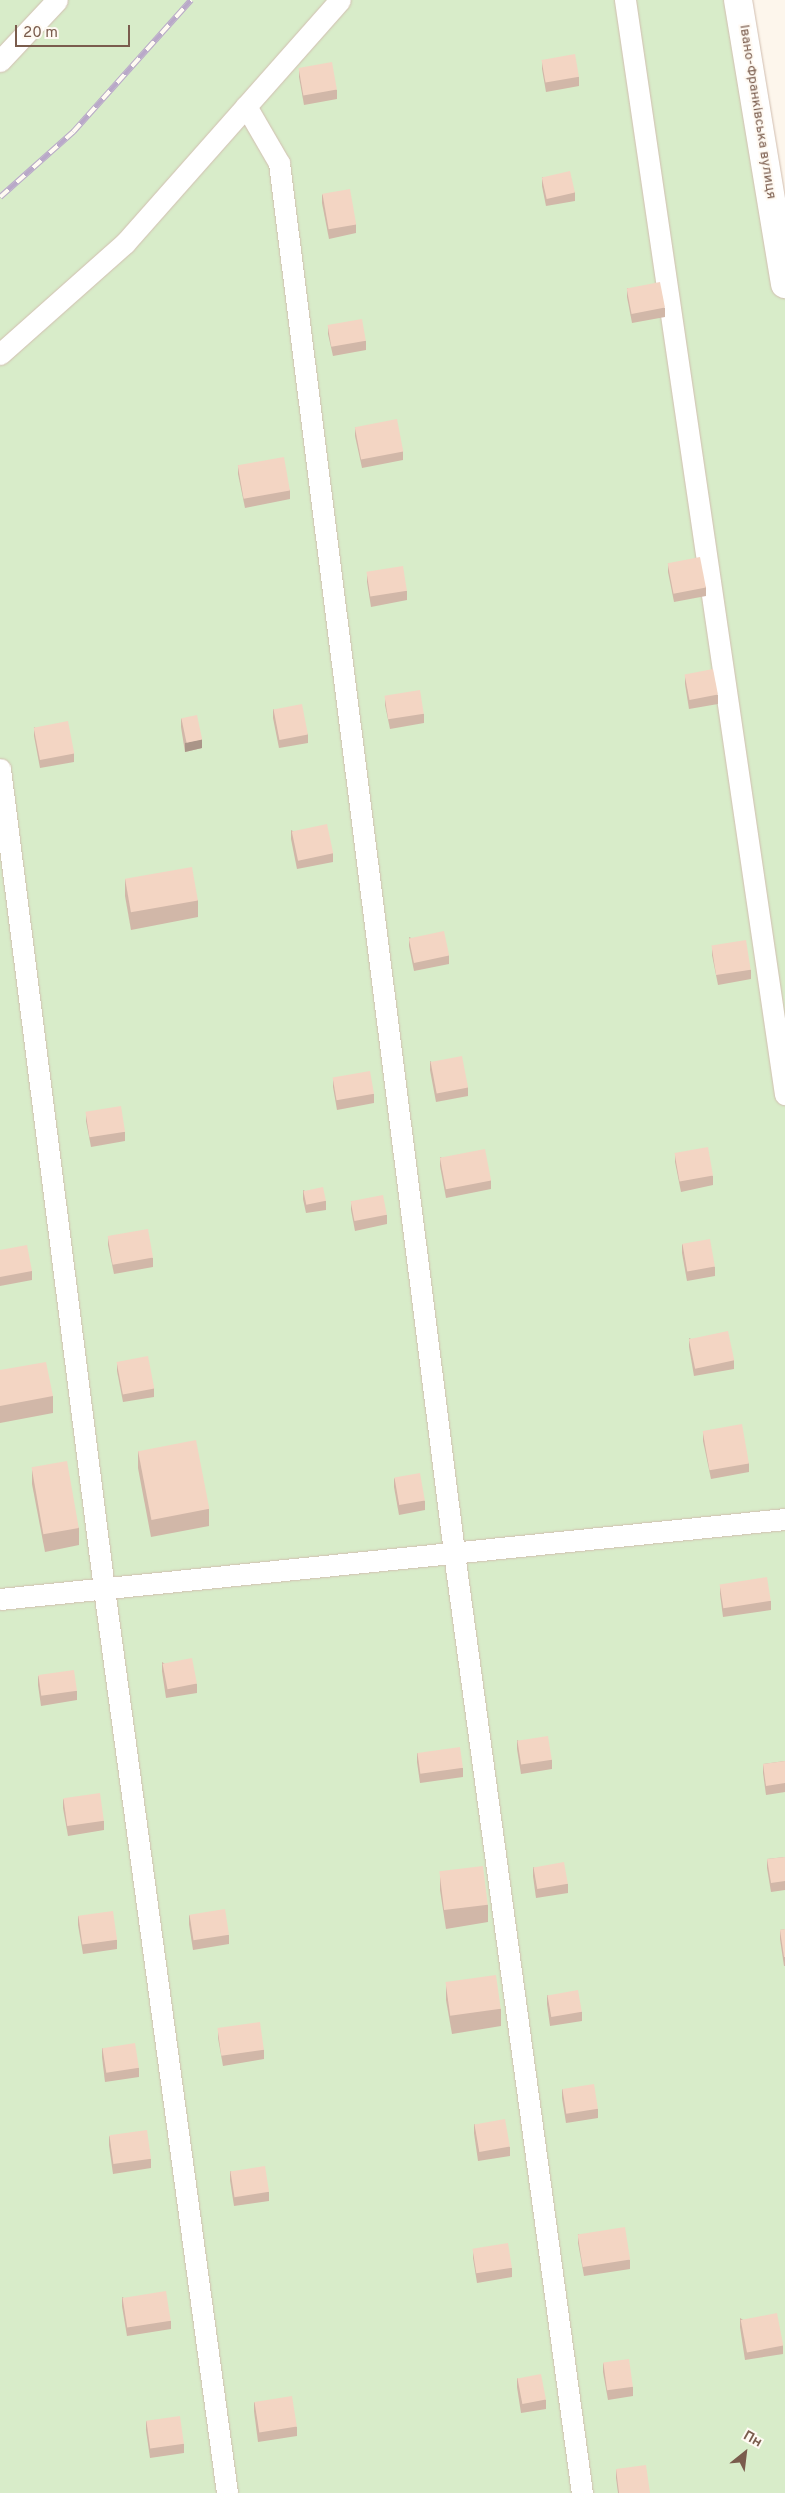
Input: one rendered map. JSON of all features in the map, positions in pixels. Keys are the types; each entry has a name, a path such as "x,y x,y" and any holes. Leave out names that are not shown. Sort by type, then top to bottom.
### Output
{"street":[{"name":"Івано-Франківська вулиця","path":"738,0 785,284"}],"lane":[{"path":"0,61 57,0"},
{"path":"0,354 125,242 340,0"},
{"path":"625,0 785,1094"},
{"path":"246,106 279,163 454,1553 582,2493"},
{"path":"0,769 104,1589 227,2493"},
{"path":"0,1599 785,1519"}],"green space":[{"path":"0,0 738,0 785,287 785,2493 0,2493"}],"building":[{"path":"575,54 579,77 546,83 542,60"},
{"path":"332,62 337,90 303,95 299,68"},
{"path":"570,171 575,192 547,199 542,178"},
{"path":"350,189 356,224 329,229 322,194"},
{"path":"660,282 665,308 632,314 627,288"},
{"path":"362,319 366,341 331,347 328,325"},
{"path":"397,419 403,451 361,460 355,427"},
{"path":"284,457 290,490 244,499 238,465"},
{"path":"700,557 706,587 674,594 668,563"},
{"path":"403,566 407,591 370,596 366,572"},
{"path":"713,669 718,695 689,700 685,675"},
{"path":"420,690 424,714 388,719 384,696"},
{"path":"302,704 308,734 279,740 274,710"},
{"path":"197,715 202,739 187,743 181,718"},
{"path":"68,721 74,753 40,760 34,728"},
{"path":"327,824 333,853 298,861 292,831"},
{"path":"192,867 198,900 131,912 125,879"},
{"path":"444,931 449,955 414,963 409,938"},
{"path":"746,940 751,970 716,975 711,945"},
{"path":"462,1056 468,1087 437,1094 431,1062"},
{"path":"370,1071 374,1094 337,1100 333,1078"},
{"path":"121,1106 125,1132 90,1137 85,1112"},
{"path":"708,1147 713,1176 680,1181 675,1153"},
{"path":"485,1149 491,1180 446,1189 440,1158"},
{"path":"323,1187 326,1201 306,1205 303,1191"},
{"path":"383,1195 387,1215 354,1221 351,1201"},
{"path":"148,1229 153,1258 113,1265 108,1236"},
{"path":"710,1239 715,1267 687,1271 682,1244"},
{"path":"27,1245 32,1271 0,1277 0,1250"},
{"path":"728,1331 734,1360 695,1369 689,1339"},
{"path":"148,1356 154,1388 123,1394 117,1362"},
{"path":"46,1362 53,1396 0,1406 0,1370"},
{"path":"742,1424 749,1463 710,1470 703,1431"},
{"path":"196,1440 209,1509 151,1520 138,1451"},
{"path":"67,1461 79,1528 43,1534 32,1467"},
{"path":"420,1473 425,1501 399,1505 394,1478"},
{"path":"767,1577 771,1601 723,1608 720,1585"},
{"path":"192,1658 197,1684 168,1689 163,1664"},
{"path":"74,1670 77,1691 41,1696 38,1675"},
{"path":"548,1736 552,1760 521,1765 517,1741"},
{"path":"460,1747 463,1768 420,1774 417,1753"},
{"path":"785,1761 785,1783 766,1786 763,1764"},
{"path":"100,1793 104,1821 67,1826 63,1798"},
{"path":"785,1857 785,1881 771,1883 767,1859"},
{"path":"564,1862 568,1884 537,1889 533,1867"},
{"path":"483,1866 488,1905 444,1910 439,1871"},
{"path":"225,1909 229,1935 194,1940 189,1915"},
{"path":"113,1911 117,1940 82,1945 78,1916"},
{"path":"785,1929 785,1957 784,1957 780,1930"},
{"path":"496,1975 501,2009 450,2016 445,1982"},
{"path":"578,1990 582,2012 551,2017 547,1995"},
{"path":"260,2022 264,2050 221,2056 217,2028"},
{"path":"135,2043 139,2068 106,2073 102,2048"},
{"path":"594,2084 598,2109 566,2114 562,2089"},
{"path":"505,2119 510,2147 479,2152 474,2124"},
{"path":"147,2130 151,2159 113,2164 109,2135"},
{"path":"265,2166 269,2192 234,2197 230,2171"},
{"path":"625,2227 630,2260 583,2267 578,2235"},
{"path":"508,2243 512,2268 476,2273 472,2249"},
{"path":"166,2291 171,2321 127,2328 123,2298"},
{"path":"777,2313 783,2345 747,2352 741,2320"},
{"path":"629,2359 633,2387 607,2390 603,2363"},
{"path":"541,2374 546,2400 522,2404 517,2379"},
{"path":"292,2396 297,2427 259,2433 254,2402"},
{"path":"180,2416 184,2444 150,2448 146,2421"},
{"path":"646,2465 650,2493 619,2493 616,2469"}],"railway":[{"path":"0,197 73,132 191,0"}]}
